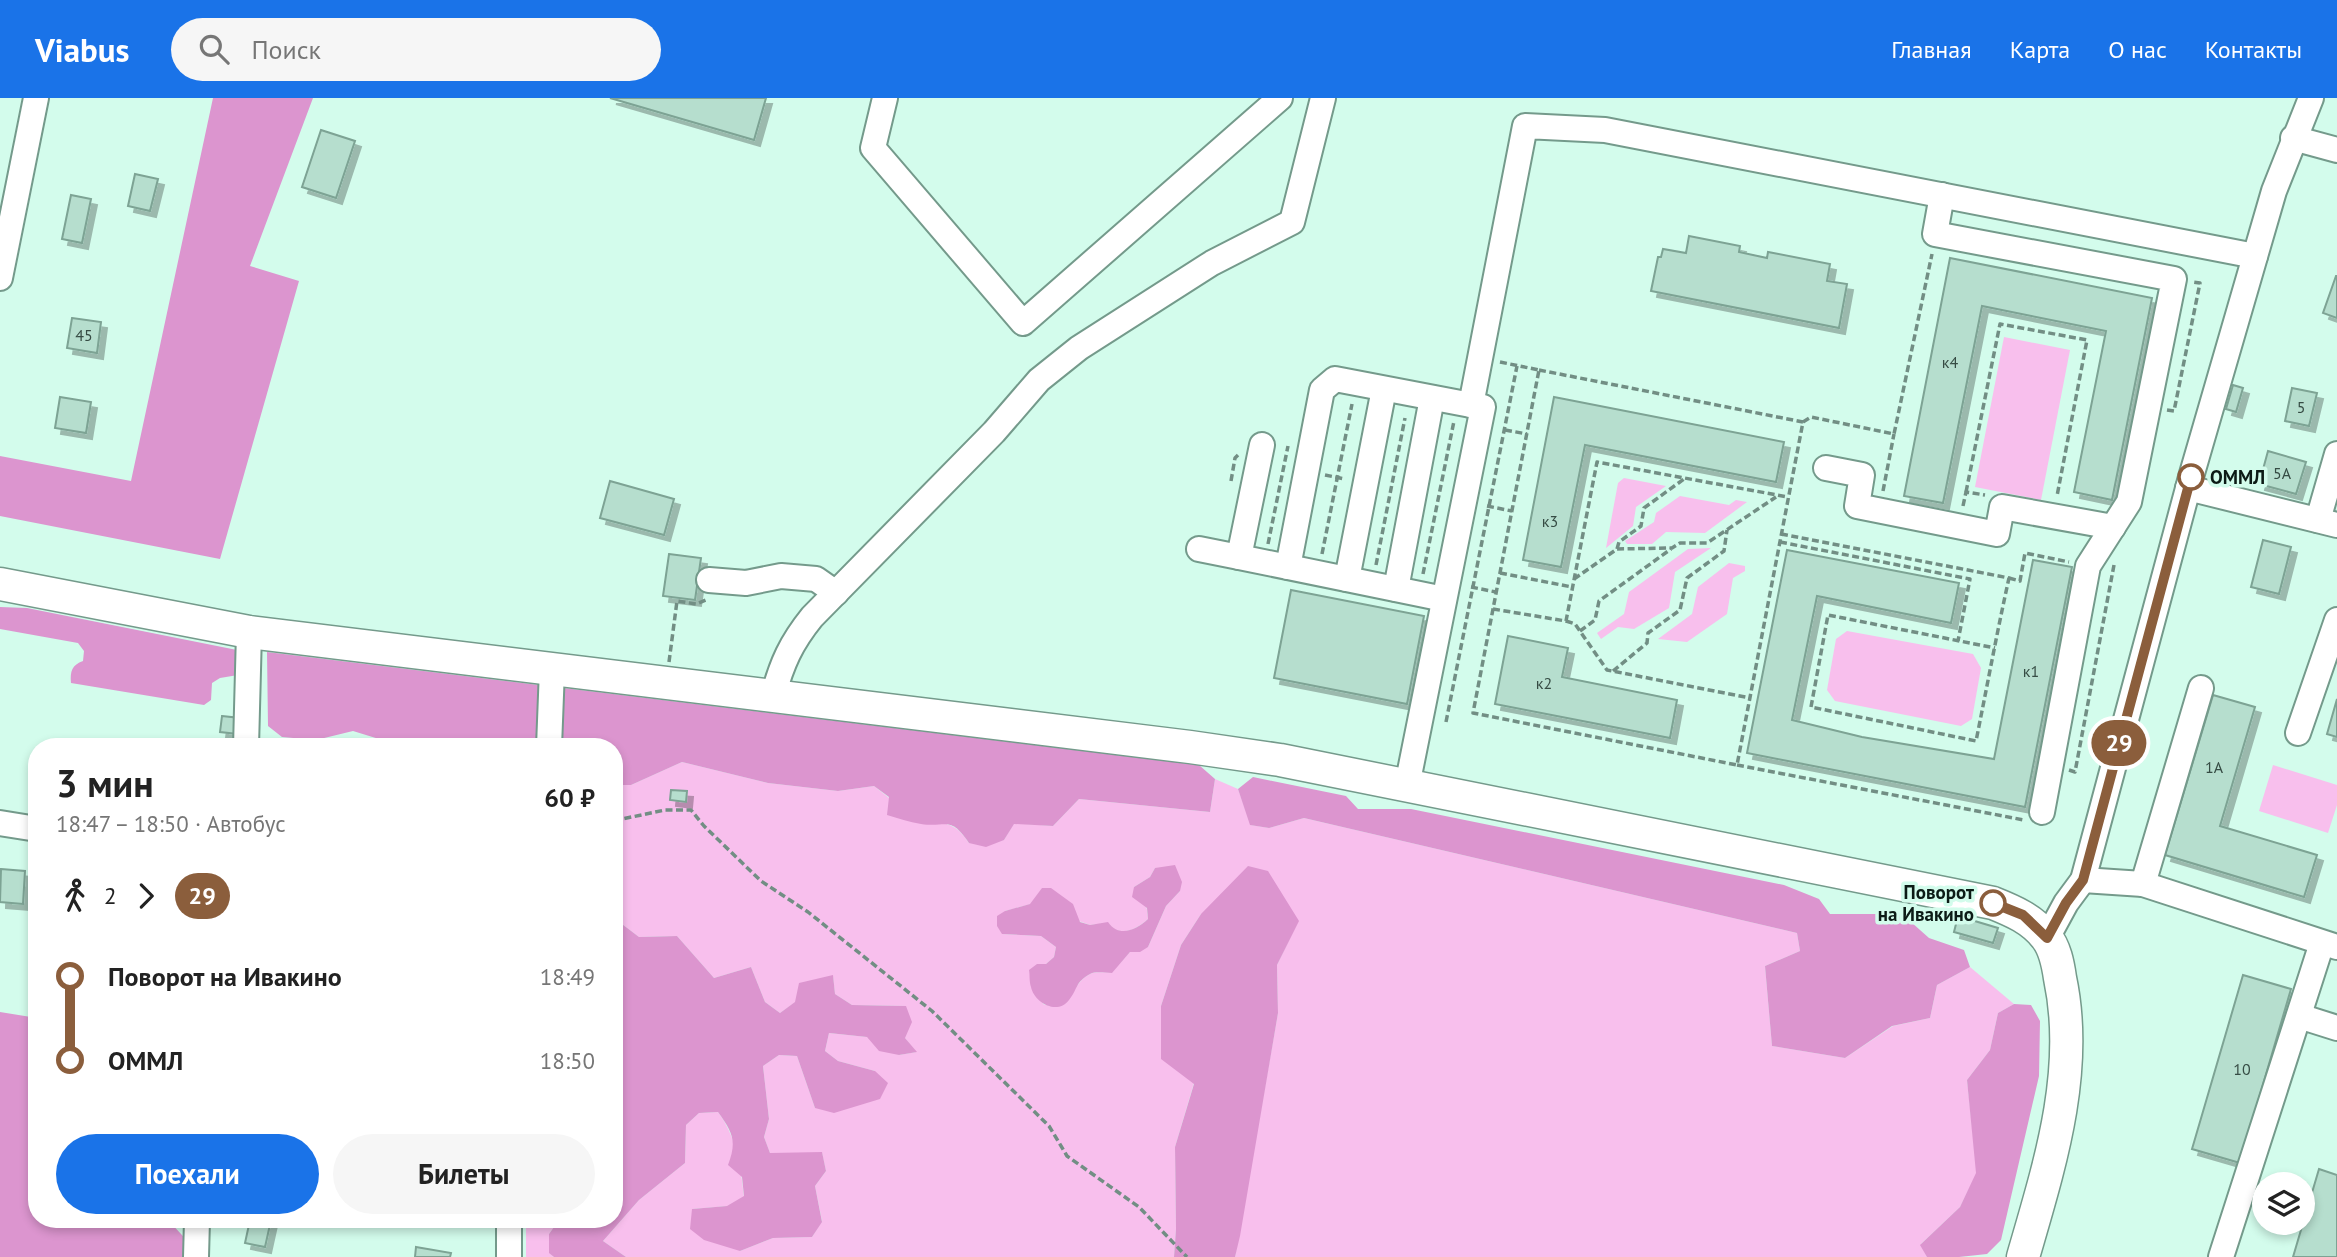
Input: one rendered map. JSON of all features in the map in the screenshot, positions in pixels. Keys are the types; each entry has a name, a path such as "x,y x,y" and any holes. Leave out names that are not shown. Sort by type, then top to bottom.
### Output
{"main road":[{"path":"0,584 249,632 1280,760 1993,903 2023,915 2047,938 2056,959 2065,999 2068,1056 2052,1156 2023,1257"}],"street":[{"path":"0,278 7,210 36,98"},
{"path":"885,98 873,148 1023,323 1280,98"},
{"path":"773,696 780,668 793,641 836,593 994,432 1039,380 1079,348 1212,263 1292,222 1323,98"},
{"path":"2047,938 2066,903 2083,880 2188,488 2273,191 2311,98"},
{"path":"1464,404 1525,126 1605,130 2255,256"},
{"path":"2293,138 2337,150"},
{"path":"1942,195 1935,234 2174,279 2129,502 2088,566 2035,811"},
{"path":"1288,567 1322,390 1335,379 1483,407 1407,786"},
{"path":"1347,579 1384,389"},
{"path":"1396,589 1421,396"},
{"path":"1239,557 1262,445"},
{"path":"2188,488 2327,522 2337,454"},
{"path":"1826,468 1862,475 1857,506 1997,534 2002,507 2113,527"},
{"path":"1199,549 1444,599"},
{"path":"709,580 747,583 781,576 816,579 836,593"},
{"path":"2298,733 2337,620"},
{"path":"246,738 249,632"},
{"path":"549,738 552,669"},
{"path":"2143,884 2201,688"},
{"path":"0,823 28,828"},
{"path":"2083,880 2143,884 2330,945 2299,1016 2221,1257"},
{"path":"2299,1016 2337,1028"},
{"path":"196,1257 197,1228"},
{"path":"509,1228 509,1257"}],"path":[{"path":"1882,498 1933,249"},
{"path":"1962,513 2000,324 2087,340 2056,499"},
{"path":"1446,722 1517,366"},
{"path":"1894,434 1811,417 1803,422 1539,370 1473,713 2026,821 2035,811"},
{"path":"1318,573 1352,400 1359,384"},
{"path":"1396,589 1421,396"},
{"path":"1396,589 1464,404"},
{"path":"1737,765 1803,422"},
{"path":"1566,621 1597,462 1788,497"},
{"path":"1617,549 1619,542 1642,526 1644,508 1685,478"},
{"path":"1966,492 1991,496"},
{"path":"1580,631 1595,620 1599,601 1672,548 1680,543 1707,543 1778,495"},
{"path":"1613,671 1647,643 1648,633 1680,610 1686,578 1724,551 1727,529"},
{"path":"1782,534 2020,581 2025,554 2077,563"},
{"path":"1780,542 1970,579 1958,641"},
{"path":"1574,580 1617,549 1672,548"},
{"path":"1500,573 1572,587"},
{"path":"1995,648 1828,615 1811,707 1976,741 1995,648 2009,578"},
{"path":"669,664 677,601 696,604 707,600 709,580"},
{"path":"1493,609 1575,624 1607,670 1750,698"},
{"path":"623,819 666,810 691,810 761,881 808,912 932,1011 1049,1126 1067,1156 1139,1207 1187,1257"}],"shaded area":[{"path":"213,98 313,98 250,266 299,281 220,559 0,516 0,456 131,481"},
{"path":"2004,337 2070,350 2041,500 1975,487"},
{"path":"1624,478 1666,486 1636,507 1633,526 1606,548 1618,483"},
{"path":"1680,496 1729,505 1736,500 1747,502 1705,533 1666,532 1652,544 1627,544 1625,541 1654,522 1656,513"},
{"path":"1711,548 1675,572 1669,608 1634,629 1618,627 1601,639 1597,633 1624,614 1629,592 1688,549"},
{"path":"1729,563 1745,566 1745,571 1733,578 1727,614 1687,642 1658,639 1692,614 1698,587"},
{"path":"0,607 27,608 237,650 238,675 220,678 212,683 211,700 204,705 71,683 72,669 83,661 84,651 78,643 0,629"},
{"path":"1847,631 1973,654 1981,668 1972,719 1961,726 1835,701 1827,690 1836,639"},
{"path":"267,652 1199,765 1215,779 1210,812 1079,799 1053,826 1014,824 1004,840 986,847 969,843 963,834 948,824 921,824 887,815 889,797 874,786 838,791 768,783 682,762 631,785 623,785 623,738 376,738 353,731 324,738 293,738 282,737 268,726"},
{"path":"682,762 768,783 838,791 874,786 922,824 937,823 954,827 969,843 1004,840 1014,823 1053,826 1079,799 1210,812 1215,779 1238,789 1251,825 1269,828 1304,818 1797,933 1800,951 1765,966 1772,1046 1845,1058 1893,1026 1930,1018 1937,985 1970,967 2014,1004 1998,1013 1990,1050 1967,1080 1977,1173 1960,1207 1921,1244 1927,1257 1235,1257 1278,1013 1277,965 1298,921 1201,914 1181,945 1161,1006 1194,1083 1175,1147 1174,1257 626,1257 603,1241 614,1228 623,1228 623,1218 639,1200 685,1163 686,1125 699,1113 718,1112 724,1121 737,1152 744,1197 728,1206 692,1209 740,1251 773,1238 812,1237 822,1221 815,1186 826,1171 822,1153 770,1153 764,1137 769,1119 763,1066 779,1055 797,1056 815,1108 875,1071 838,1061 825,1051 829,1033 867,1037 899,1055 916,1052 905,1038 906,1006 852,1005 835,994 833,976 780,1013 765,1002 751,967 714,978 677,936 639,937 623,925 623,785 631,785","holes":["1155,868 1180,891 1166,906 1148,947 1130,952 1112,972 1090,974 1060,1006 1043,1004 1037,964 1046,964 1054,957 1056,947 1041,936 1002,934 1005,911 1031,904 1090,925 1108,923 1117,930 1133,929 1148,919 1147,909 1134,887 1150,877"]},
{"path":"2273,765 2337,785 2337,805 2328,833 2259,811"},
{"path":"1253,777 1346,796 1358,809 1411,809 1784,885 1819,899 1830,914 1902,914 1929,938 1964,950 1970,967 1937,985 1930,1018 1892,1026 1845,1058 1772,1046 1765,966 1800,951 1797,933 1304,818 1269,828 1250,825 1238,789"},
{"path":"1175,865 1182,882 1180,891 1166,906 1148,947 1140,952 1130,952 1112,973 1095,973 1085,977 1064,1005 1052,1007 1037,998 1030,985 1029,970 1037,964 1046,964 1054,957 1056,947 1041,936 1002,934 997,926 997,916 1030,904 1042,888 1051,888 1073,904 1080,922 1090,925 1108,922 1117,930 1128,931 1148,919 1147,908 1132,897 1134,887 1150,877 1155,868"},
{"path":"1248,866 1268,871 1299,921 1277,965 1278,1013 1240,1236 1235,1257 1174,1257 1175,1147 1194,1084 1161,1059 1161,1006 1181,945 1201,914"},
{"path":"623,925 639,937 677,936 714,978 751,967 765,1002 780,1013 795,1002 799,983 833,975 835,994 852,1005 906,1006 912,1022 905,1038 917,1052 899,1055 879,1051 867,1037 829,1033 825,1051 838,1061 875,1071 888,1083 880,1099 834,1113 815,1108 797,1056 779,1055 763,1066 769,1119 764,1137 770,1153 822,1152 826,1171 815,1186 822,1222 812,1237 773,1238 740,1251 704,1240 690,1229 692,1209 727,1206 744,1196 742,1177 728,1165 732,1137 718,1112 699,1113 686,1125 685,1163 639,1200 623,1218"},
{"path":"2014,1004 2031,1005 2040,1021 2039,1076 2001,1240 1987,1254 1927,1257 1920,1245 1960,1207 1976,1173 1967,1080 1990,1050 1998,1013"},
{"path":"0,1012 28,1017 28,1228 175,1228 195,1249 196,1257 0,1257"},
{"path":"526,1228 553,1228 549,1234 549,1252 554,1257 526,1257"},
{"path":"553,1228 614,1228 603,1241 626,1257 554,1257 549,1253 549,1234"}],"building":[{"path":"610,98 766,98 754,140"},
{"path":"321,130 355,141 336,198 302,187"},
{"path":"135,174 158,179 150,211 128,206"},
{"path":"71,195 91,199 82,243 62,239"},
{"path":"1689,236 1740,246 1739,252 1767,258 1768,252 1830,264 1827,281 1847,284 1839,328 1651,291 1658,257 1661,257 1663,249 1686,253"},
{"path":"1950,258 2152,298 2112,500 2074,492 2106,331 1982,306 1943,503 1904,496"},
{"path":"2337,276 2337,318 2323,313"},
{"path":"72,318 101,322 97,353 67,348"},
{"path":"2233,385 2243,388 2236,412 2226,409"},
{"path":"2292,388 2317,393 2309,426 2285,421"},
{"path":"60,397 91,402 86,433 55,428"},
{"path":"1554,397 1784,442 1776,482 1585,445 1561,567 1523,560"},
{"path":"2268,451 2306,462 2296,494 2259,484"},
{"path":"610,481 674,499 664,535 600,518"},
{"path":"2263,540 2291,547 2279,594 2251,587"},
{"path":"1787,550 1959,583 1951,623 1817,596 1792,720 1862,737 1994,759 2033,560 2072,567 2025,807 1747,753"},
{"path":"669,554 701,558 695,600 663,596"},
{"path":"1291,590 1424,616 1407,704 1274,678"},
{"path":"1508,636 1568,648 1562,677 1677,700 1670,738 1495,704"},
{"path":"2213,695 2255,707 2220,826 2317,855 2304,897 2165,855"},
{"path":"2337,699 2337,737 2327,734"},
{"path":"222,716 240,718 238,734 220,732"},
{"path":"671,790 687,791 686,802 670,800"},
{"path":"1,869 25,871 23,904 0,902"},
{"path":"1958,916 1998,928 1993,943 1954,932"},
{"path":"2243,975 2291,989 2240,1163 2192,1149"},
{"path":"2319,1169 2337,1175 2337,1257 2293,1257 2300,1235 2315,1235 2315,1183"},
{"path":"248,1228 269,1228 265,1247 245,1243"},
{"path":"416,1247 451,1253 450,1257 415,1257"}],"bus line":[{"name":"29","path":"1993,903 2023,915 2047,938 2066,903 2083,880 2191,477"}],"place":[{"name":"ОММЛ","path":"2191,477"},
{"name":"Поворот на Ивакино","path":"1993,903"}]}
